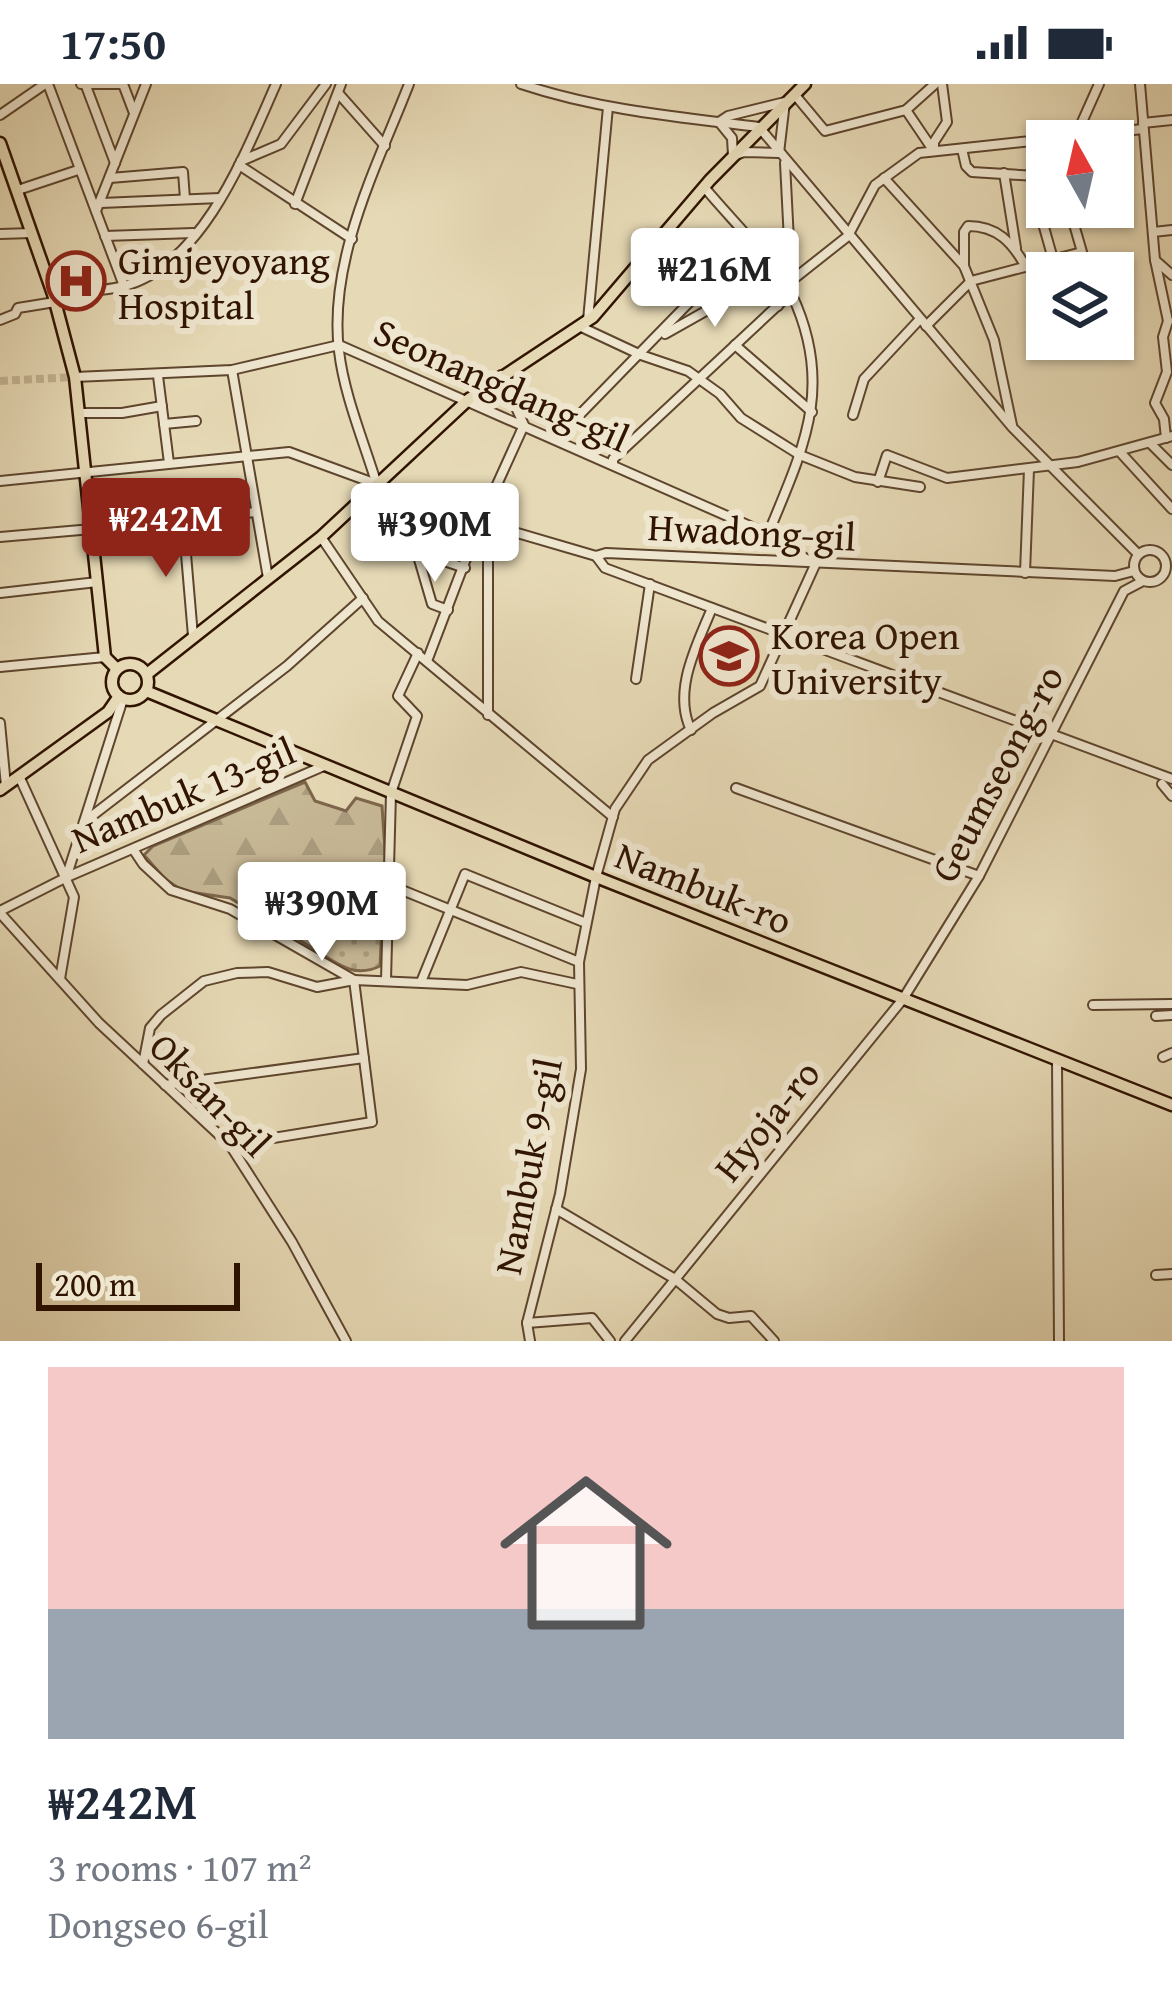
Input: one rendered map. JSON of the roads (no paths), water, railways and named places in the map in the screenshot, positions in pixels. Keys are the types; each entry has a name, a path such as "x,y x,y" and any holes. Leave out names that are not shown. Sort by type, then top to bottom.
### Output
{"main road":[{"path":"117,669 112,685 121,697 136,699 146,691 147,674 321,537 469,399 584,324 794,91"},
{"path":"0,143 54,298 75,377 105,657 117,669"},
{"path":"117,669 134,664 147,674"},
{"name":"Nambuk-ro","path":"146,691 596,877 1172,1105"},
{"path":"3,788 108,712 121,697"}],"street":[{"path":"0,115 46,84 78,170 98,207 124,286"},
{"path":"115,163 82,86 123,84 134,114"},
{"path":"98,207 146,84"},
{"path":"0,320 18,308 124,286 165,267 221,198 240,163 275,86 263,84"},
{"path":"240,163 281,144 326,84"},
{"path":"377,486 339,345 338,294 352,238 409,84"},
{"path":"521,84 649,116 759,127 1012,427 1138,554"},
{"path":"794,91 825,131 906,110 938,84 947,122 934,142 934,151"},
{"path":"1083,120 1099,84"},
{"path":"878,482 887,455 947,478 1078,462 1169,437 1155,403 1167,372 1163,337 1170,322 1157,285 1140,84"},
{"path":"295,204 339,88"},
{"path":"339,88 385,146"},
{"path":"719,122 794,91"},
{"path":"768,534 800,455 816,388 791,293 782,157 794,91"},
{"path":"608,107 584,324 641,355 698,378 740,418 800,455 878,482 920,487"},
{"path":"906,110 934,151"},
{"path":"1134,128 1172,120"},
{"path":"719,122 732,138 733,156 744,152 782,157"},
{"path":"791,281 848,236 866,198 919,153 1026,143"},
{"path":"962,149 972,172 1036,176 1038,206 1051,252"},
{"path":"240,163 352,238"},
{"path":"18,190 78,170"},
{"path":"110,178 183,172 185,200"},
{"path":"853,416 864,379 923,322 971,281 1026,267 1016,248 1004,172"},
{"path":"884,178 964,266 994,340 1012,427"},
{"path":"705,188 791,293"},
{"path":"98,207 221,198"},
{"path":"964,266 968,226 993,228 1016,248"},
{"path":"1153,232 1172,230"},
{"path":"0,234 32,233"},
{"path":"105,236 195,233"},
{"path":"556,439 749,242"},
{"path":"1155,260 1172,275"},
{"path":"659,337 748,292 766,290 778,306"},
{"path":"613,465 613,459 791,293"},
{"name":"Seonangdang-gil","path":"75,377 232,370 339,345 768,534 815,565"},
{"path":"735,345 812,412"},
{"path":"232,370 268,578"},
{"path":"427,662 480,522 524,424 502,375"},
{"path":"158,376 169,463"},
{"path":"80,413 162,406"},
{"path":"164,424 196,421"},
{"path":"1150,443 1172,465"},
{"name":"Hwadong-gil","path":"0,481 289,452 480,522 596,556 1126,576 1134,571"},
{"path":"1120,452 1172,509"},
{"path":"1025,572 1029,469"},
{"path":"193,638 183,519 256,512"},
{"path":"488,716 488,551 497,527"},
{"path":"0,537 92,529"},
{"path":"321,537 378,621 614,817"},
{"path":"1164,556 1172,548"},
{"path":"1148,549 1164,556 1169,573 1154,581 1143,580 1134,571 1138,554 1148,549"},
{"path":"448,610 432,604 418,556 465,568"},
{"path":"596,556 605,568 1172,779"},
{"name":"Nambuk 9-gil","path":"527,1323 556,1209 581,1070 577,984 586,922 615,808 639,769 760,686 815,565"},
{"name":"Geumseong-ro","path":"903,999 979,876 1124,591 1143,580"},
{"path":"0,593 97,582"},
{"path":"636,679 650,584"},
{"path":"84,823 287,666 363,598"},
{"path":"692,730 682,712 689,666 712,608"},
{"path":"386,980 391,793 417,716 398,696 418,653"},
{"path":"0,667 105,657"},
{"path":"67,877 121,697"},
{"path":"0,723 3,788"},
{"name":"Nambuk 13-gil","path":"0,912 67,877 326,765"},
{"path":"19,776 67,877 74,908 60,979"},
{"path":"1162,784 1172,796"},
{"path":"736,788 979,876"},
{"path":"134,849 171,890 230,909 354,980"},
{"path":"421,982 465,874 586,922"},
{"path":"392,885 580,962"},
{"name":"Oksan-gil","path":"0,912 143,1066 230,1145 292,1242 346,1341"},
{"path":"143,1066 150,1028 204,981 259,971 309,987 354,980 467,985 521,971 577,984"},
{"path":"230,1145 372,1122 354,980"},
{"name":"Hyoja-ro","path":"626,1341 903,999"},
{"path":"1094,1005 1172,1004"},
{"path":"1156,1016 1172,1015"},
{"path":"164,1085 364,1058"},
{"path":"1058,1061 1059,1341"},
{"path":"556,1209 675,1279 717,1315 751,1316 774,1341"},
{"path":"1156,1275 1172,1274"},
{"path":"530,1341 527,1323 592,1318 610,1341"}],"tunnel":[{"path":"0,381 75,377"}],"place":[{"name":"Gimjeyoyang Hospital","path":"76,281"},
{"name":"Korea Open University","path":"729,656"}]}
